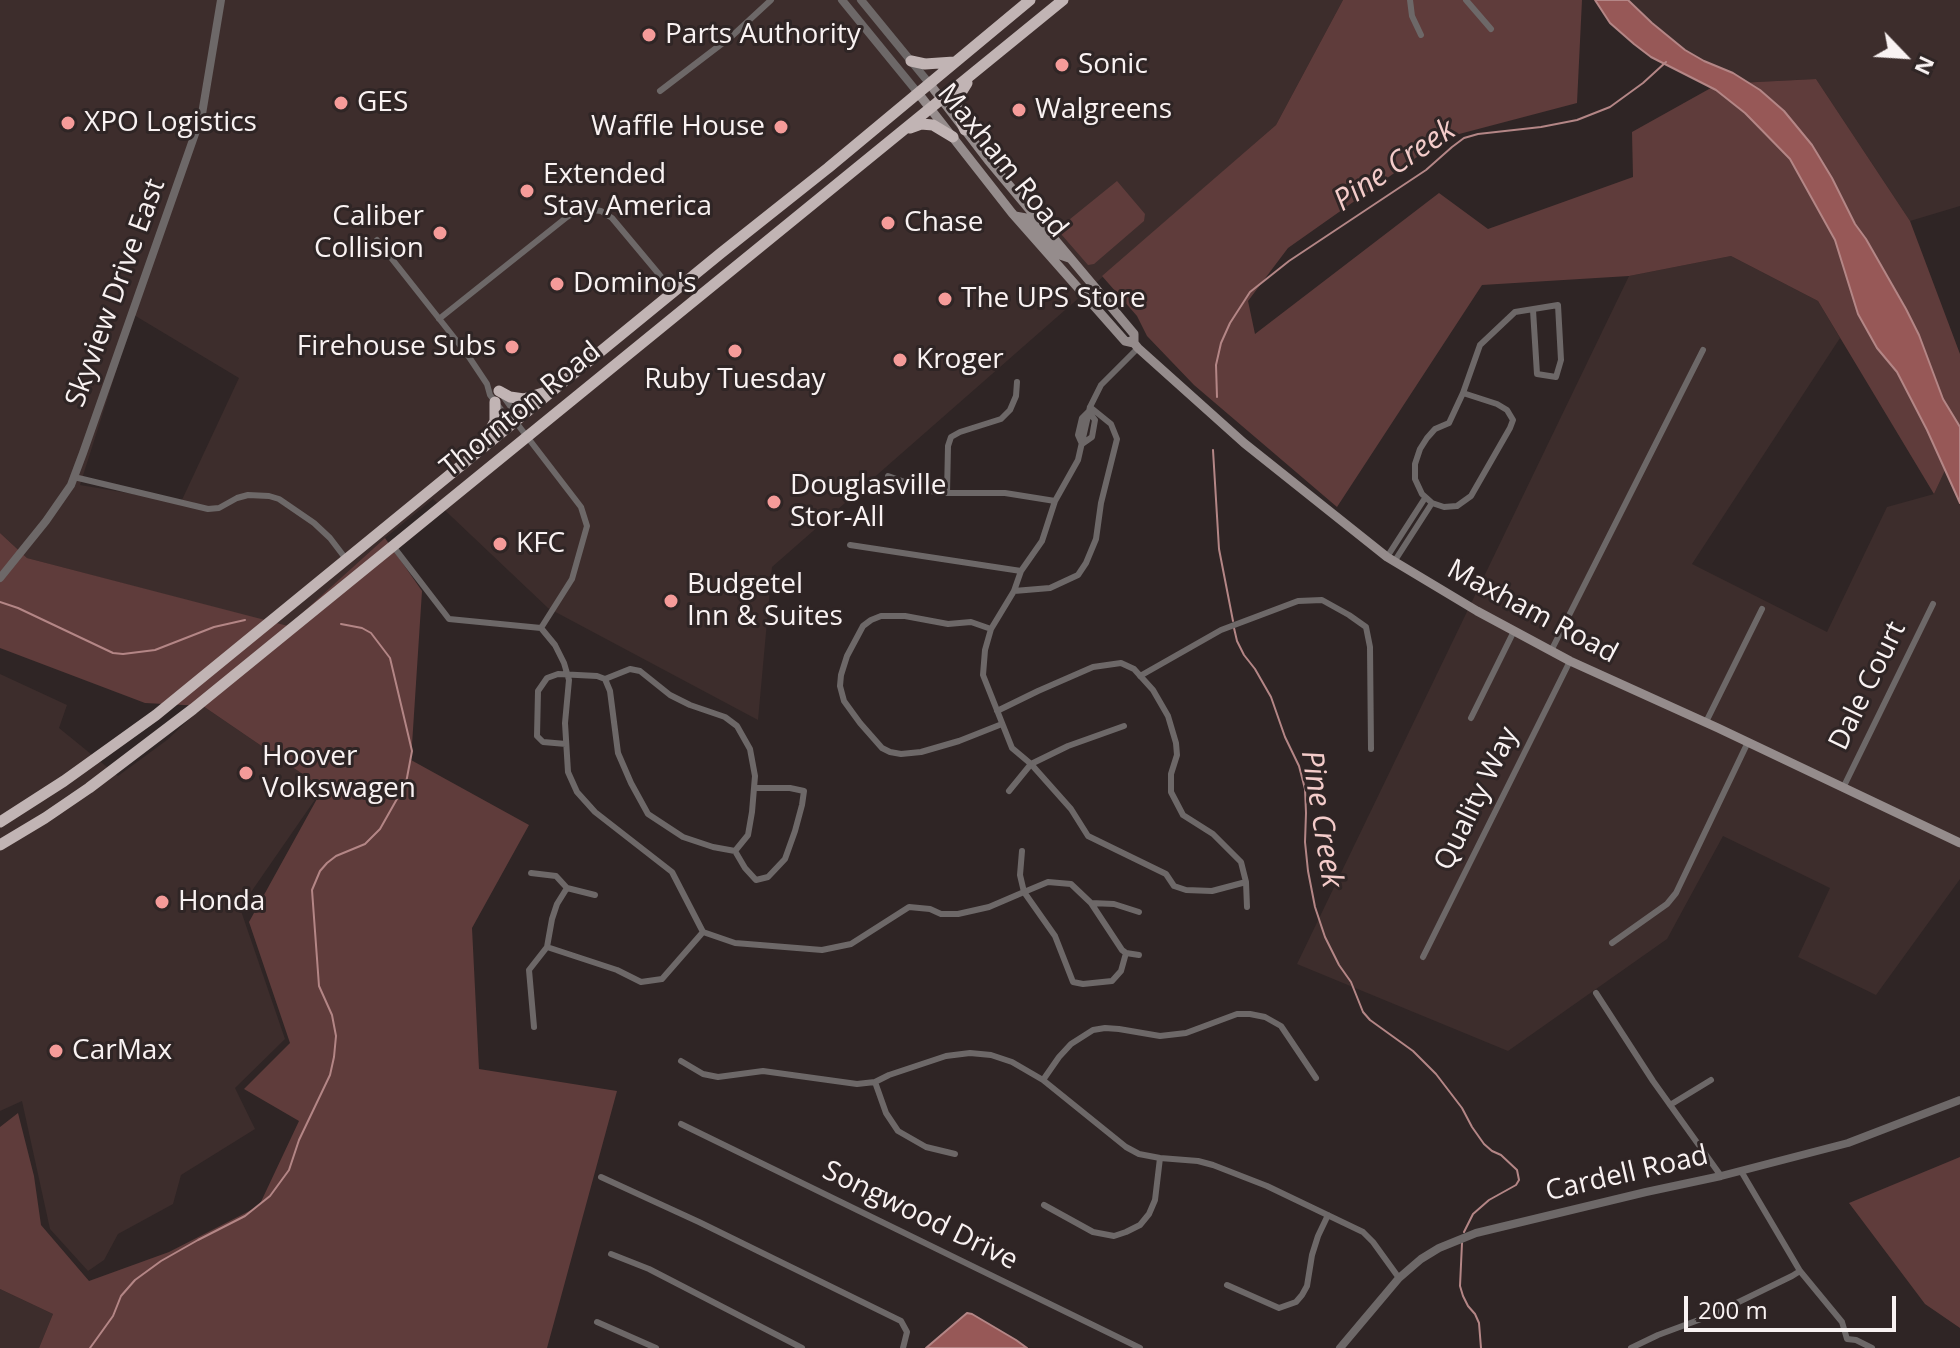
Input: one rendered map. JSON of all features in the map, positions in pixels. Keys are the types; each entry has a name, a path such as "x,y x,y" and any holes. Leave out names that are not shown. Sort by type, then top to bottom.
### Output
{"highway":[{"name":"Thornton Road","path":"0,822 129,736 1030,0"},
{"name":"Thornton Road","path":"0,845 89,788 183,717 1063,0"},
{"path":"911,61 925,64 955,62"},
{"path":"965,130 957,103 974,72"},
{"path":"902,131 928,124 953,137"},
{"path":"476,454 495,421 497,396 524,399 561,384"}],"main road":[{"name":"Maxham Road","path":"929,83 1134,334 1136,345"},
{"name":"Maxham Road","path":"918,93 1015,216 1125,341 1136,345 1244,443 1391,559 1570,661 1960,843"},
{"path":"1015,216 1026,218 1057,254 1072,260"}],"street":[{"name":"Skyview Drive East","path":"0,578 71,485 202,114 221,0"},
{"path":"660,91 732,36 771,0"},
{"name":"Maxham Road","path":"842,0 918,93"},
{"name":"Maxham Road","path":"861,0 929,83"},
{"path":"1410,0 1412,16 1421,35"},
{"path":"1466,0 1491,29"},
{"path":"439,319 571,214 584,209 601,211 612,218 674,291"},
{"path":"377,240 487,384 490,395 497,396 513,410 515,421 526,437 581,507 587,526 572,579 541,628"},
{"path":"1463,393 1497,404 1507,410 1513,420 1471,496 1457,506 1444,507 1425,498 1415,479 1415,464 1420,449 1435,429 1449,423 1480,345 1515,312 1558,305 1561,360 1556,377 1537,374 1533,310"},
{"path":"1136,345 1101,385 1082,418 1078,435 1082,444 1078,460 1055,501 1042,541 1021,571 1014,591 991,629 983,675 1012,748 1031,764 1071,809 1088,836 1166,874 1174,886 1186,890 1212,891 1246,882"},
{"path":"1551,651 1703,350"},
{"path":"947,493 951,437 1001,419 1010,410 1016,396 1017,382"},
{"path":"487,384 496,388 506,416 515,421"},
{"path":"1082,444 1092,437 1094,429 1095,420 1089,410"},
{"path":"1014,591 1050,588 1078,575 1096,539 1101,503 1117,439 1111,424 1089,410"},
{"path":"888,476 930,491 1005,493 1055,501"},
{"path":"74,477 208,509 219,508 248,495 279,499 314,523 346,559"},
{"path":"1391,559 1425,498"},
{"path":"1391,559 1432,503"},
{"path":"850,545 1021,571"},
{"path":"393,546 449,619 541,628 555,645 569,680 566,744 568,772 577,792 595,812 672,872 703,932 735,943 822,950 851,944 909,907 930,909 941,914 958,914 989,907 1048,882 1071,884 1091,903 1126,953 1139,955"},
{"path":"1140,676 1221,630 1298,601 1322,600 1366,627 1370,647 1371,749"},
{"name":"Dale Court","path":"1843,788 1933,604"},
{"path":"1706,722 1762,609"},
{"path":"991,629 971,622 948,624 881,616 863,626 847,656 840,686 844,701 860,723 882,748 890,752 921,752 1002,724"},
{"path":"1471,718 1514,631"},
{"name":"Quality Way","path":"1423,957 1570,661"},
{"path":"997,711 1093,667 1121,663 1134,669 1153,690 1168,716 1177,755 1171,774 1171,792 1183,815 1213,834 1241,862 1247,907"},
{"path":"566,744 543,742 537,736 538,691 547,678 558,674 605,679 630,669 640,671 670,695 725,717 737,726 750,749 755,776 748,835 735,851"},
{"path":"605,679 610,691 618,753 648,814 683,837 735,851 756,880 768,877 785,859 804,791 754,788"},
{"path":"1009,791 1031,764 1068,746 1124,726"},
{"path":"1612,943 1667,904 1676,893 1748,742"},
{"path":"1022,851 1020,875 1024,892 1055,936 1073,982 1100,984 1112,981 1121,971 1126,953"},
{"path":"531,873 556,876 567,888 595,895"},
{"path":"534,1027 529,970 547,947 557,904 567,888"},
{"path":"1091,903 1114,904 1139,912"},
{"path":"547,947 617,970 641,982 662,979 703,932"},
{"path":"1596,993 1721,1176"},
{"path":"1043,1080 1071,1044 1093,1030 1119,1029 1160,1036 1186,1033 1237,1014 1265,1017 1281,1026 1316,1078"},
{"path":"681,1061 703,1074 718,1077 763,1071 857,1084 875,1082 946,1056 970,1053 991,1055 1012,1062 1043,1080 1139,1154 1213,1165 1267,1186 1363,1232 1399,1278"},
{"path":"1670,1105 1711,1080"},
{"path":"875,1082 886,1113 898,1131 926,1147 955,1154"},
{"name":"Cardell Road","path":"1340,1348 1399,1278 1421,1259 1476,1233 1848,1143 1960,1100"},
{"name":"Songwood Drive","path":"681,1124 1140,1348"},
{"path":"1044,1205 1093,1232 1114,1236 1126,1232 1140,1225 1149,1214 1155,1200 1160,1158"},
{"path":"1741,1171 1800,1271 1842,1322 1847,1339 1843,1348"},
{"path":"601,1177 901,1321 907,1332 903,1348"},
{"path":"1227,1285 1279,1308 1296,1302 1307,1286 1312,1255 1328,1215"},
{"path":"611,1254 649,1269 802,1348"},
{"path":"1631,1348 1712,1315 1800,1271"},
{"path":"597,1322 656,1348"},
{"path":"1847,1339 1872,1348"}],"shaded area":[{"path":"0,0 1343,0 1276,125 772,567 758,720 548,608 433,499 385,538 288,627 27,558 0,533","holes":["134,315 239,378 181,502 80,485"]},
{"path":"1343,0 1582,0 1577,103 1444,138 1288,248 1248,301 1255,334 1439,193 1488,229 1633,177 1632,132 1718,84 1816,79 1910,221 1960,354 1960,438 1934,494 1818,301 1731,256 1629,276 1482,285 1337,507 1194,385 1147,336 1137,316 1102,276 1276,125"},
{"path":"1595,0 1628,0 1685,50 1760,90 1784,111 1812,145 1906,309 1943,399 1960,427 1960,503 1897,372 1877,348 1858,314 1835,240 1790,159 1745,113 1716,90 1651,57 1634,44 1610,23"},
{"path":"1629,0 1960,0 1960,206 1910,221 1816,79 1718,84"},
{"path":"1117,181 1145,214 1144,221 1094,264 1088,265 1059,228"},
{"path":"1731,256 1818,301 1840,338 1692,564 1827,632 1887,507 1934,494 1960,438 1960,879 1876,995 1798,957 1830,888 1723,836 1667,939 1508,1051 1297,964 1629,276"},
{"path":"0,533 27,558 288,626 385,538 422,591 411,760 529,825 472,928 479,1069 617,1091 547,1348 39,1348 53,1314 0,1289 0,1127 18,1113 34,1176 41,1225 89,1281 169,1252 259,1206 299,1121 244,1089 290,1043 249,922 323,788 203,706 145,703 0,648"},
{"path":"0,674 67,705 59,728 118,776 167,740 203,706 323,788 240,908 285,1039 235,1088 255,1129 181,1175 173,1204 118,1234 104,1260 88,1271 50,1229 22,1101 0,1111"},
{"path":"1960,1157 1960,1328 1925,1304 1849,1203"},
{"path":"0,1289 53,1314 39,1348 0,1348"},
{"path":"967,1313 972,1314 1027,1348 926,1348"}],"waterway":[{"name":"Pine Creek","path":"1217,397 1216,365 1230,323 1250,292 1289,261 1426,170 1464,138 1577,120 1610,107 1666,62"},
{"name":"Pine Creek","path":"1213,450 1219,549 1233,621"},
{"path":"0,602 113,653 123,654 155,650 214,627 245,620"},
{"path":"90,1348 113,1316 121,1296 135,1280 161,1261 245,1216 270,1196 289,1170 299,1140 330,1075 336,1036 332,1015 319,986 312,890 327,863 365,844 380,829 406,783 412,751 390,658 371,633 341,624"},
{"name":"Pine Creek","path":"1234,628 1244,655 1271,697 1299,766 1305,789 1305,842 1315,907 1325,937 1351,982 1363,1012 1413,1051 1436,1074 1484,1144 1517,1170 1519,1180 1516,1185 1489,1200 1473,1214 1464,1232"},
{"name":"Pine Creek","path":"1462,1243 1460,1286 1479,1323 1481,1348"}],"place":[{"name":"Parts Authority","path":"649,35"},
{"name":"Sonic","path":"1062,65"},
{"name":"GES","path":"341,103"},
{"name":"Walgreens","path":"1019,110"},
{"name":"XPO Logistics","path":"68,123"},
{"name":"Waffle House","path":"781,127"},
{"name":"Extended Stay America","path":"527,191"},
{"name":"Chase","path":"888,223"},
{"name":"Caliber Collision","path":"440,233"},
{"name":"Domino's","path":"557,284"},
{"name":"The UPS Store","path":"945,299"},
{"name":"Firehouse Subs","path":"512,347"},
{"name":"Ruby Tuesday","path":"735,351"},
{"name":"Kroger","path":"900,360"},
{"name":"Douglasville Stor-All","path":"774,502"},
{"name":"KFC","path":"500,544"},
{"name":"Budgetel Inn & Suites","path":"671,601"},
{"name":"Hoover Volkswagen","path":"246,773"},
{"name":"Honda","path":"162,902"},
{"name":"CarMax","path":"56,1051"}]}
